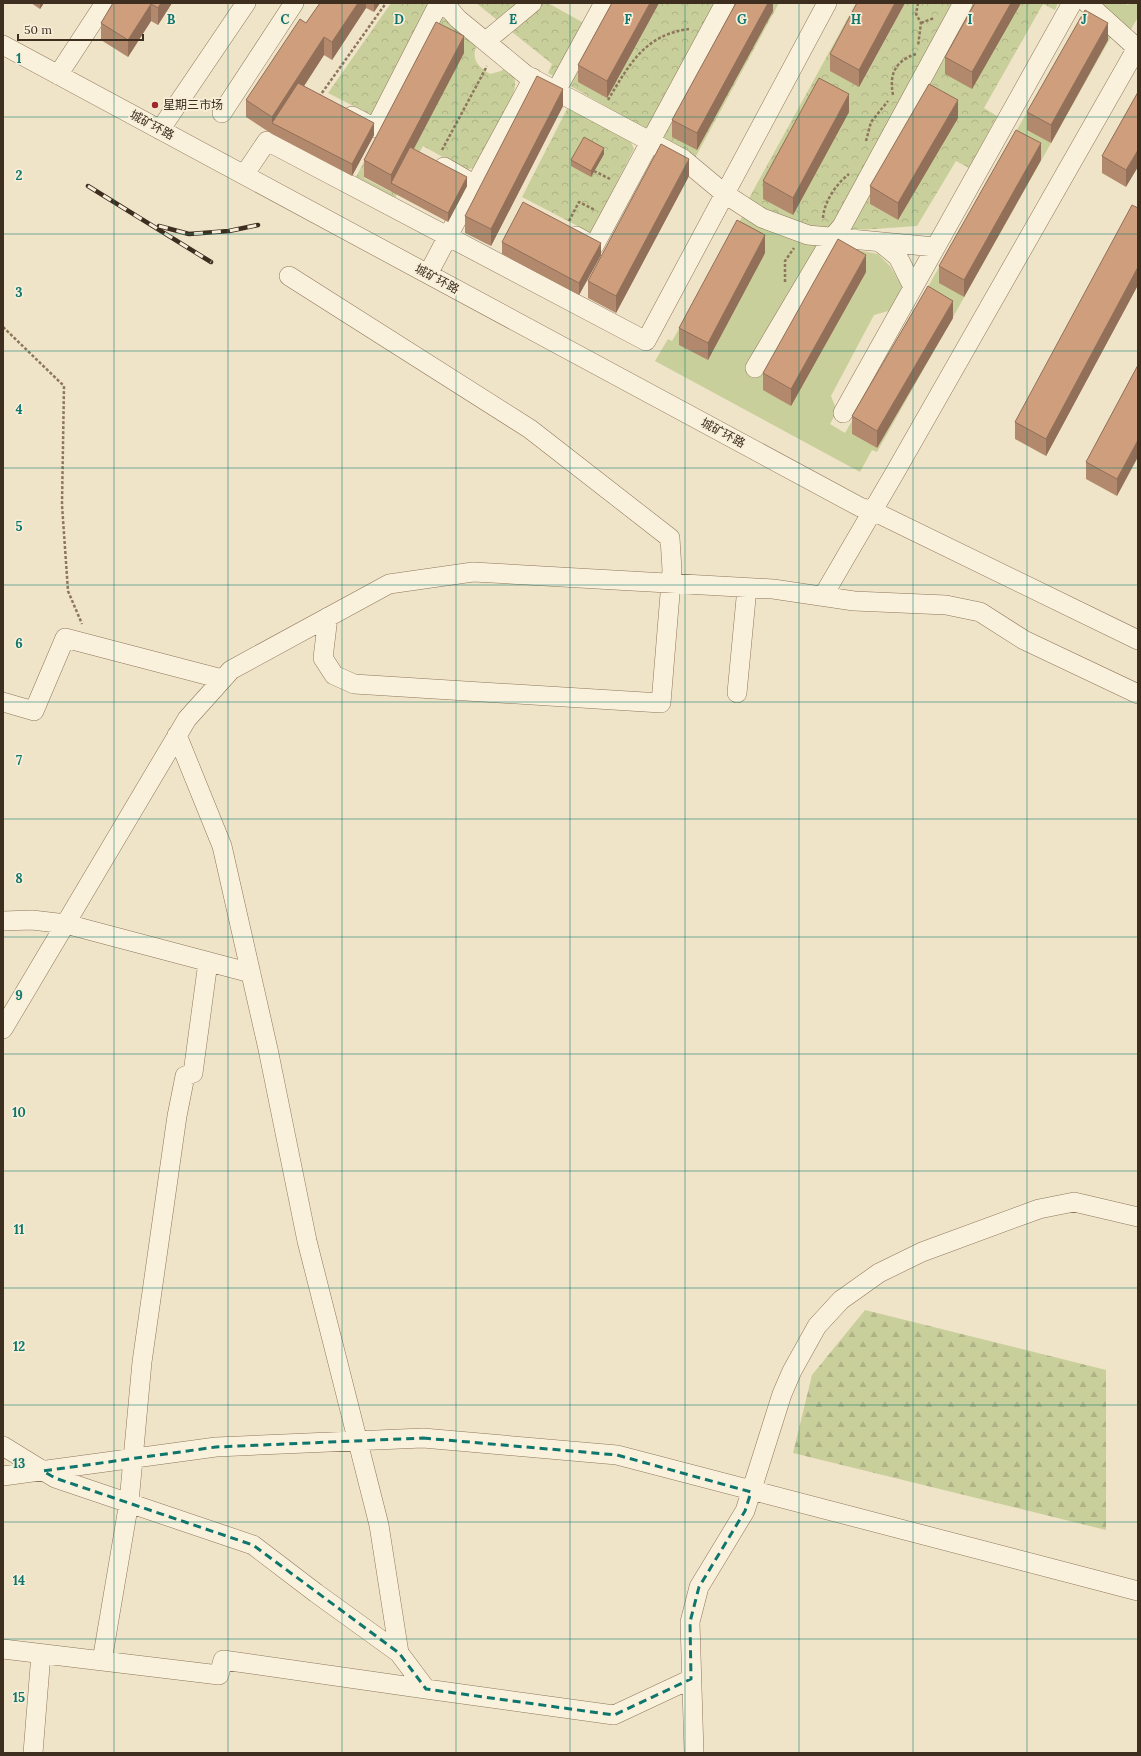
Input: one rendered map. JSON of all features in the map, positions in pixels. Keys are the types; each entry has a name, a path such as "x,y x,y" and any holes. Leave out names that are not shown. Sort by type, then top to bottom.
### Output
{"street":[{"path":"58,75 105,3"},
{"path":"160,130 246,3"},
{"path":"222,113 294,3"},
{"path":"319,97 375,128 439,3"},
{"path":"444,3 458,19 533,78 683,159 725,194 762,218 820,237 881,244 935,247"},
{"path":"491,46 532,3"},
{"path":"556,91 604,3"},
{"path":"561,228 594,246 649,141 725,3"},
{"path":"244,175 267,141 646,341 827,3"},
{"path":"755,368 820,237 842,226 963,3"},
{"path":"843,413 1072,3"},
{"path":"823,596 1138,48 1087,3"},
{"name":"城矿环路","path":"3,45 860,507 873,511 1138,640"},
{"path":"428,274 474,185 533,78"},
{"path":"432,161 474,185"},
{"path":"881,244 898,257 913,287"},
{"path":"289,276 530,429 670,538 671,583 661,703 354,684 334,675 323,658 328,617"},
{"path":"3,1029 187,720 222,679 230,670 389,584 473,572 747,588 823,596 854,601 946,605 980,612 1024,640 1138,694"},
{"path":"737,692 747,588"},
{"path":"3,702 34,711 65,638 222,679"},
{"path":"177,736 222,846 251,973 307,1241 379,1525 399,1653"},
{"path":"3,921 32,920 66,924 251,973"},
{"path":"102,1661 129,1502 142,1362 177,1116 185,1076 193,1073 208,962"},
{"path":"694,1753 690,1622 699,1587 745,1511 782,1394 792,1371 817,1326 841,1300 879,1273 922,1252 1039,1210 1074,1202 1138,1217"},
{"path":"3,1476 216,1447 358,1440 423,1438 617,1455 751,1492 1138,1591"},
{"path":"3,1446 55,1478 253,1544 316,1594 399,1653 426,1689"},
{"path":"3,1649 220,1675 223,1660 614,1715 691,1679"},
{"path":"33,1753 41,1654"}],"path":[{"path":"319,97 386,3"},
{"path":"918,3 916,14 921,23"},
{"path":"599,114 632,60 654,41 678,31 689,29"},
{"path":"432,161 491,46"},
{"path":"893,95 891,83 893,72 903,60 917,53"},
{"path":"783,287 785,282 786,261 795,246 820,237 823,211 833,192 844,178 853,171"},
{"path":"561,228 580,202 609,217"},
{"path":"3,327 64,386 62,505 68,591 92,645"}],"highlighted area":[{"path":"423,1438 617,1455 751,1492 745,1511 699,1587 690,1622 691,1679 614,1715 426,1689 399,1653 253,1545 55,1478 43,1471 216,1447"}],"green space":[{"path":"391,3 428,3 429,8 371,115 328,93"},
{"path":"476,3 548,3 591,27 659,3 779,3 695,158 548,73 552,64"},
{"path":"856,3 867,3 859,87 905,3 1058,3 1055,10 1043,4 984,108 997,116 969,168 956,161 917,226 847,230 813,227 778,217 748,200","holes":["957,117 898,220 870,203"]},
{"path":"1101,3 1124,3 1128,5 1130,3 1138,3 1138,17 1130,31"},
{"path":"1087,15 1112,35 953,318 852,434 877,448 940,341 877,452 872,450 860,472 655,361 668,339 672,341 742,217 786,237 878,254 890,266 903,288 892,310 874,315 831,396 837,411 830,424 845,433 1081,17"},
{"path":"442,18 447,20 477,44 475,50 476,62 490,74 501,71 506,67 514,78 515,86 509,104 473,168 466,170 423,146 395,198 356,177 438,20","holes":["463,53 391,192 364,178"]},
{"path":"568,107 630,140 634,149 591,233 522,197"},
{"path":"865,1310 1106,1370 1106,1530 793,1453 812,1375"}],"building":[{"path":"113,3 161,3 158,8 151,4 128,40 101,23"},
{"path":"320,3 358,3 332,42 324,37 272,117 246,100 300,19 306,23"},
{"path":"612,3 650,3 607,81 578,65"},
{"path":"736,3 768,3 697,133 672,120"},
{"path":"857,3 895,3 859,70 830,54"},
{"path":"975,3 1011,3 972,72 945,57"},
{"path":"1085,10 1108,23 1051,125 1027,112"},
{"path":"436,22 464,36 391,175 364,160"},
{"path":"537,76 563,89 491,229 465,216"},
{"path":"819,78 849,94 793,198 763,181"},
{"path":"298,83 374,123 352,164 272,123"},
{"path":"929,84 958,100 898,203 870,186"},
{"path":"1138,92 1138,150 1126,170 1102,156"},
{"path":"1016,130 1041,143 964,280 939,266"},
{"path":"584,137 604,148 591,171 571,160"},
{"path":"661,144 689,159 616,296 588,281"},
{"path":"410,147 467,177 448,213 391,183"},
{"path":"523,202 601,243 579,283 502,242"},
{"path":"1132,205 1138,208 1138,267 1046,439 1015,422"},
{"path":"737,220 765,235 708,343 679,328"},
{"path":"838,239 866,255 791,389 763,373"},
{"path":"928,286 953,301 877,431 852,416"},
{"path":"1138,365 1138,440 1117,479 1086,462"}],"railway":[{"path":"88,186 211,262"},
{"path":"159,226 189,234 229,231 258,225"}],"place":[{"name":"星期三市场","path":"155,105"}]}
